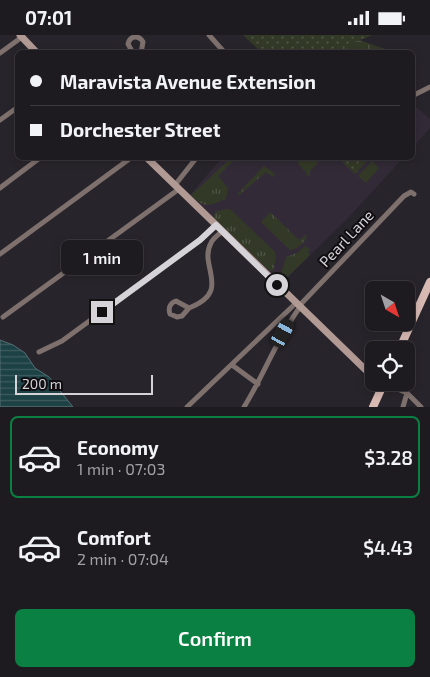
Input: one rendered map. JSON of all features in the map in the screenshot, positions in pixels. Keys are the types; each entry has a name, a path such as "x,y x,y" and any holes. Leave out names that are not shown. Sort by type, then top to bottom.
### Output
{"main road":[{"path":"22,36 34,50"},
{"path":"149,160 365,369"},
{"path":"415,308 430,282"},
{"path":"373,407 380,391"}],"street":[{"path":"209,35 222,50"},
{"path":"0,53 22,36"},
{"path":"130,50 128,44 130,39 135,36 143,42 142,50"},
{"path":"415,94 430,87"},
{"path":"0,120 15,109"},
{"path":"0,187 37,160"},
{"path":"0,254 128,160"},
{"path":"3,317 177,187 195,160"},
{"name":"Pearl Lane","path":"298,306 404,196 410,192 414,194"},
{"path":"39,352 62,341 200,240 216,225"},
{"path":"189,309 201,302 210,290 213,278 209,249 213,240 222,231"},
{"path":"187,407 298,306"},
{"path":"244,407 258,384 298,306"},
{"path":"232,365 258,384"},
{"path":"402,391 421,407"},
{"path":"403,407 406,393"}],"shaded area":[{"path":"415,106 430,119 430,128 415,145"},
{"path":"220,160 401,160 348,218 280,285 189,196"}],"green space":[{"path":"243,35 373,35 334,50 259,50"},
{"path":"359,40 386,50 329,50"},
{"path":"229,160 234,160 218,176 228,188 226,199 207,205 200,203 191,195"},
{"path":"299,160 317,160 318,163 310,171 310,176 307,176 306,172 298,164"},
{"path":"342,160 368,160 355,174"},
{"path":"372,161 379,168 366,183 358,176"},
{"path":"264,166 275,174 273,177 266,172 239,195 237,194"},
{"path":"230,209 275,252 276,257 273,271 268,270 214,218 215,212"},
{"path":"270,212 299,240 307,234 301,245 290,250 261,222"},
{"path":"305,246 310,249 308,252 310,255 281,283 280,278 286,257 297,253"}],"water":[{"path":"0,340 13,345 25,353 35,368 49,377 73,407 0,407"}],"route":[{"path":"102,312 177,255 200,240 216,225 277,285"}]}
